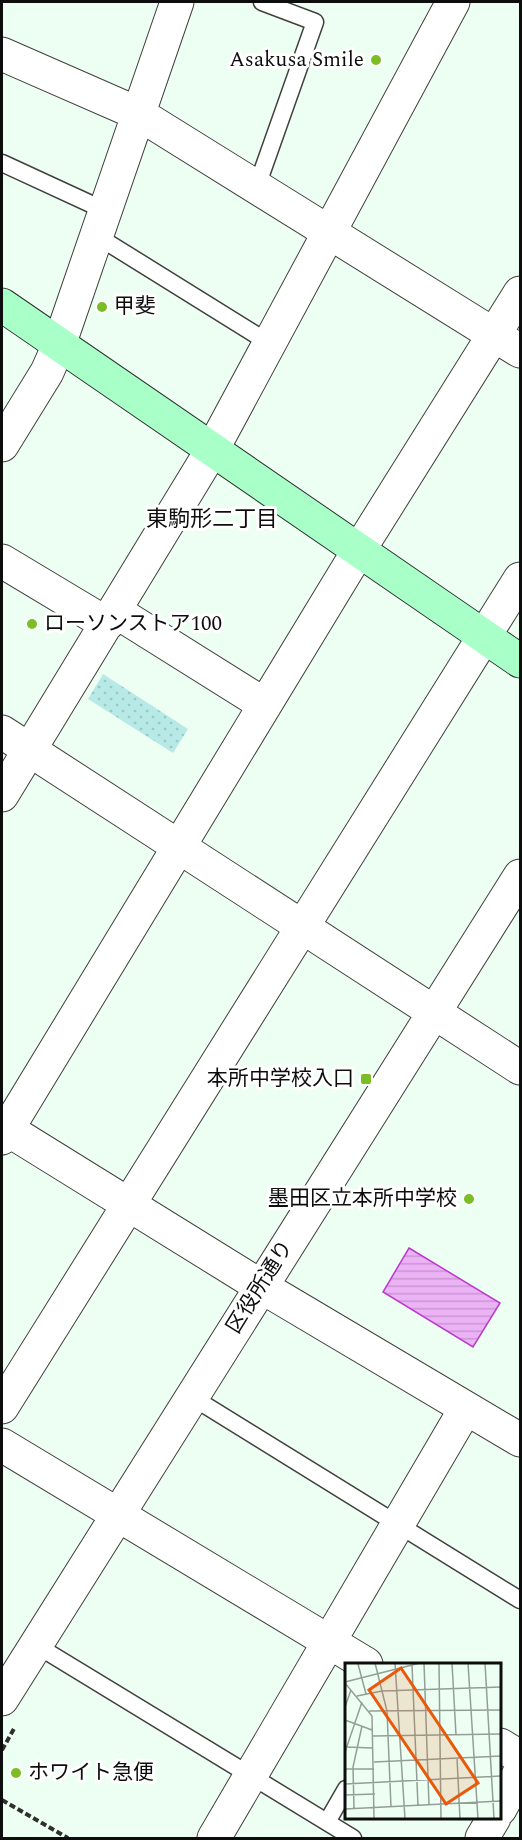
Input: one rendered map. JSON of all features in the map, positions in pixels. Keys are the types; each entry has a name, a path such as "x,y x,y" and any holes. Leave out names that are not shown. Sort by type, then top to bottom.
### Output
{"street":[{"path":"2,445 47,372 59,345 177,2"},
{"path":"2,795 212,450 453,2"},
{"path":"2,54 139,114 508,343"},
{"path":"520,293 508,343 358,550 179,847 3,1131 128,1203 262,1287 520,1440"},
{"path":"2,305 520,661"},
{"path":"2,561 111,617 265,705"},
{"path":"2,1407 520,579"},
{"path":"2,732 520,1068"},
{"name":"区役所通り","path":"2,1699 520,876"},
{"path":"214,1839 396,1524 466,1408"},
{"path":"2,1445 363,1663"},
{"path":"501,1745 520,1757"},
{"path":"501,1807 520,1772"},
{"path":"482,1839 493,1819"}],"lane":[{"path":"256,186 315,22 262,2"},
{"path":"2,163 101,223 269,343"},
{"path":"192,1397 520,1600"},
{"path":"36,1645 353,1839"},
{"path":"327,1822 345,1791"}],"path":[{"path":"2,1800 68,1839"}],"shaded area":[{"path":"103,674 188,729 173,753 88,699"},
{"path":"409,1248 500,1303 473,1347 383,1292"}],"place":[{"name":"Asakusa Smile","path":"376,60"},
{"name":"甲斐","path":"102,307"},
{"name":"ローソンストア100","path":"32,624"},
{"name":"本所中学校入口","path":"366,1079"},
{"name":"墨田区立本所中学校","path":"469,1199"},
{"name":"ホワイト急便","path":"16,1773"}],"district":[{"name":"東駒形二丁目","path":"212,519"}]}
